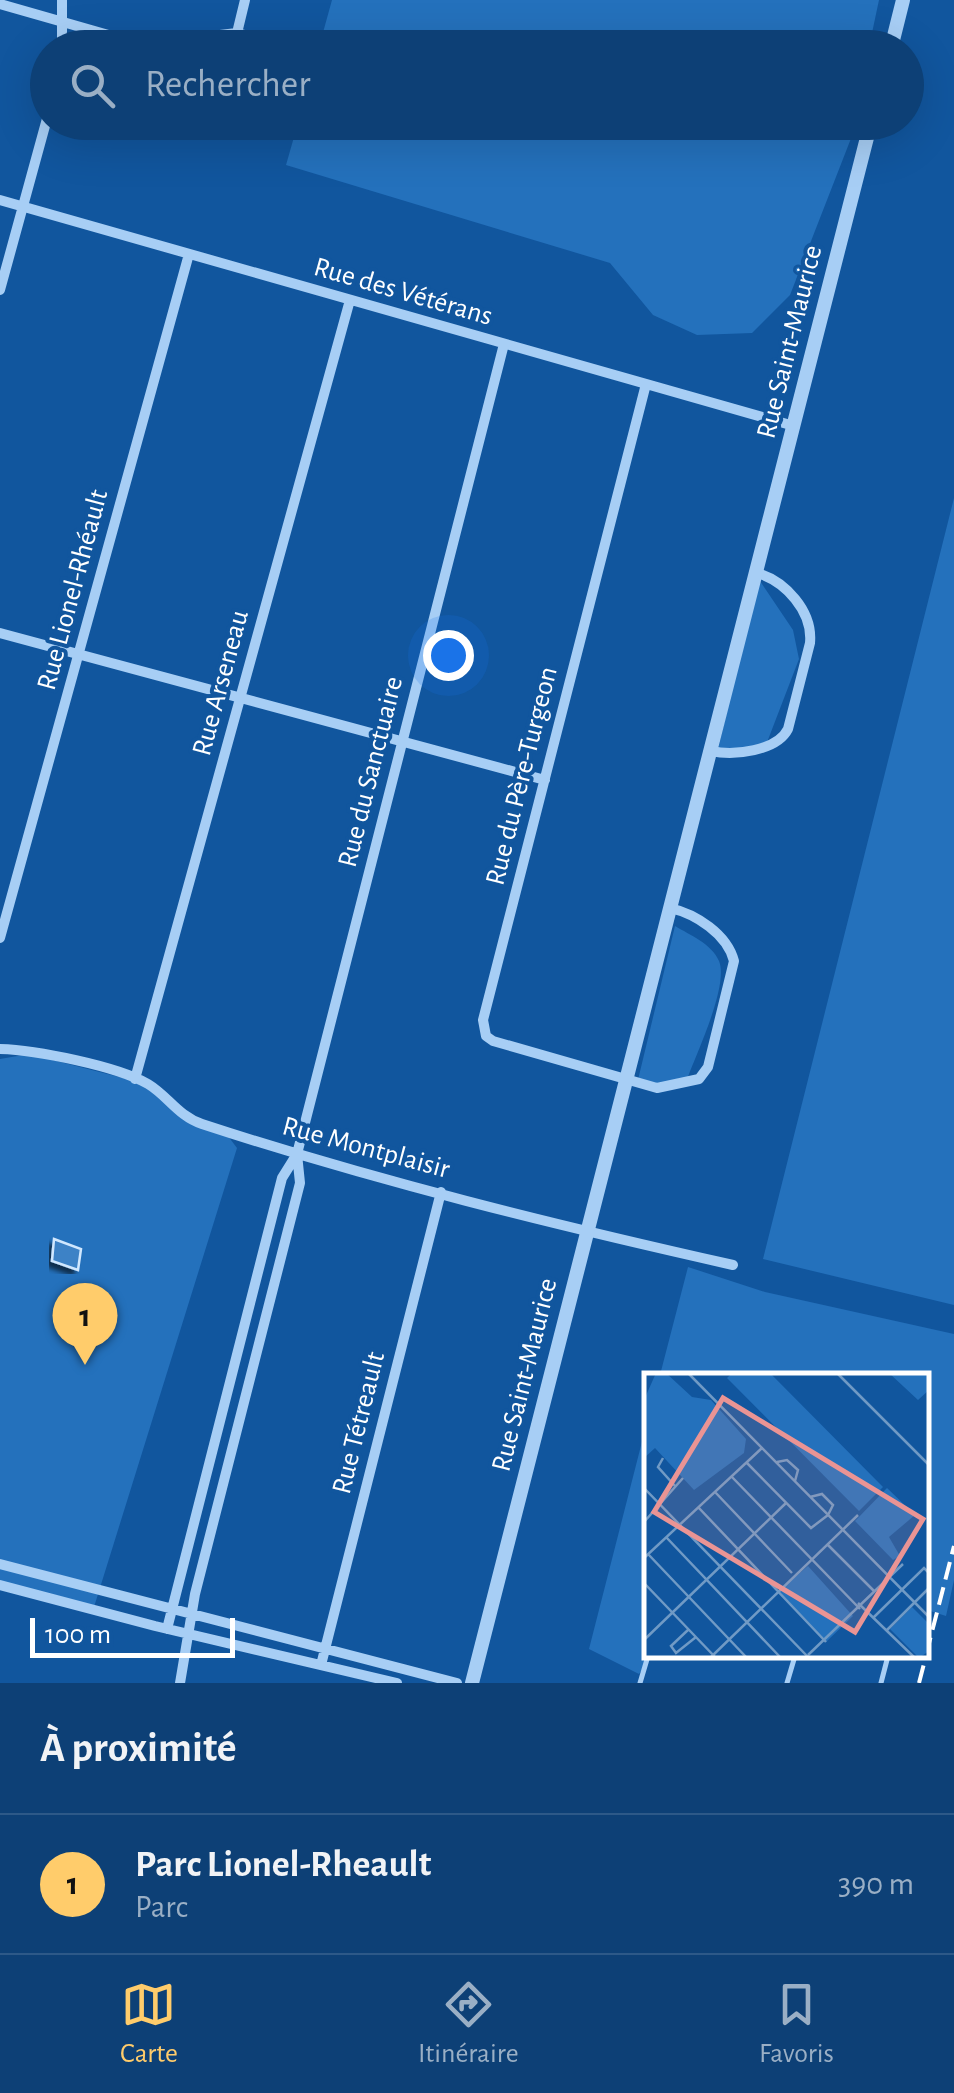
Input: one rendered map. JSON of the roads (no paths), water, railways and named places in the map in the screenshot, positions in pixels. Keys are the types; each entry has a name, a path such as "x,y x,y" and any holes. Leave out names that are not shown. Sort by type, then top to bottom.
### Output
{"street":[{"path":"61,30 62,0"},
{"path":"238,30 246,0"},
{"path":"896,30 903,0"},
{"path":"0,4 93,30"},
{"path":"0,290 41,140"},
{"name":"Rue Saint-Maurice","path":"472,1683 867,140"},
{"name":"Rue des Vétérans","path":"0,200 794,426"},
{"name":"Rue Lionel-Rhéault","path":"0,938 189,254"},
{"name":"Rue Arseneau","path":"135,1078 350,300"},
{"name":"Rue du Sanctuaire","path":"167,1629 282,1178 297,1154 504,344"},
{"name":"Rue du Père-Turgeon","path":"627,1080 493,1041 484,1032 484,1020 646,384"},
{"path":"711,751 732,753 771,744 786,735 788,729 810,643 810,629 783,586 757,573"},
{"path":"0,632 545,780"},
{"path":"627,1080 662,1088 690,1083 703,1076 733,968 732,955 724,941 696,918 670,908"},
{"name":"Rue Montplaisir","path":"0,1049 46,1054 135,1078 191,1120 297,1154 588,1232 733,1266"},
{"name":"Rue du Sanctuaire","path":"180,1683 192,1614 300,1183 297,1154"},
{"name":"Rue Tétreault","path":"321,1665 440,1192"},
{"path":"229,1384 248,1388"},
{"path":"0,1564 457,1683"},
{"path":"0,1585 397,1683"}],"lane":[{"path":"640,1683 647,1658"},
{"path":"787,1683 794,1658"},
{"path":"881,1683 887,1658"}],"railway":[{"path":"929,1643 954,1546"},
{"path":"919,1683 925,1658"}],"place":[{"name":"Parc Lionel-Rheault","path":"85,1365"}]}
